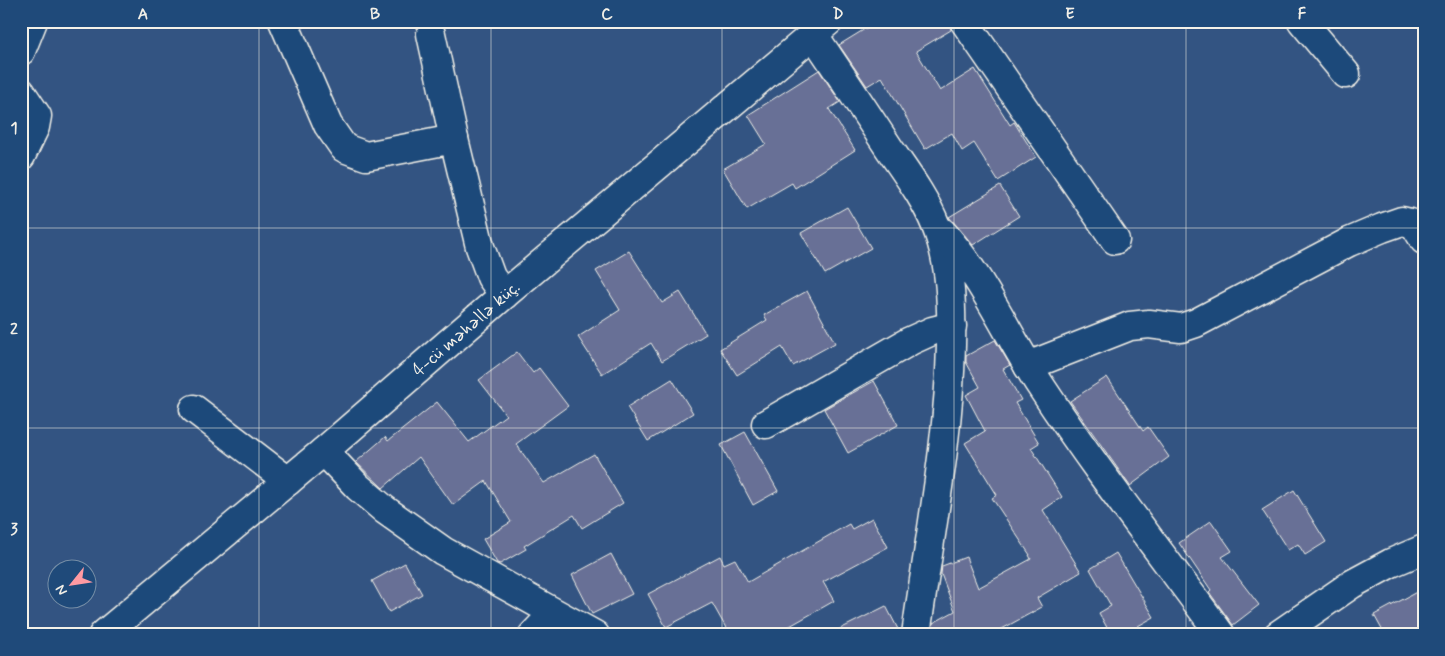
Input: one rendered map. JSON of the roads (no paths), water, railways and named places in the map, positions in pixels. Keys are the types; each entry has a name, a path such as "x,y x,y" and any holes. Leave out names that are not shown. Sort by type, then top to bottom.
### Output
{"street":[{"path":"21,51 33,21"},
{"path":"283,21 328,125 344,148 366,156 454,139"},
{"path":"964,21 1116,240"},
{"path":"1302,21 1346,74"},
{"path":"821,28 918,191 936,225 944,251 950,283 952,326 947,425 916,635"},
{"name":"4-cü məhəllə küç.","path":"103,635 324,451 504,295 821,28"},
{"path":"431,34 480,247 491,277 504,295"},
{"path":"21,92 37,116 35,127 21,156"},
{"path":"1028,366 1130,326 1149,324 1181,328 1196,324 1350,242 1402,221 1414,224 1424,240"},
{"path":"936,225 973,271 1028,366 1077,440 1221,635"},
{"path":"766,424 910,341 932,331 952,326"},
{"path":"194,409 288,481"},
{"path":"324,451 358,487 385,510 443,551 595,635"},
{"path":"1278,635 1352,584 1424,548"},
{"path":"533,635 554,613"}]}
